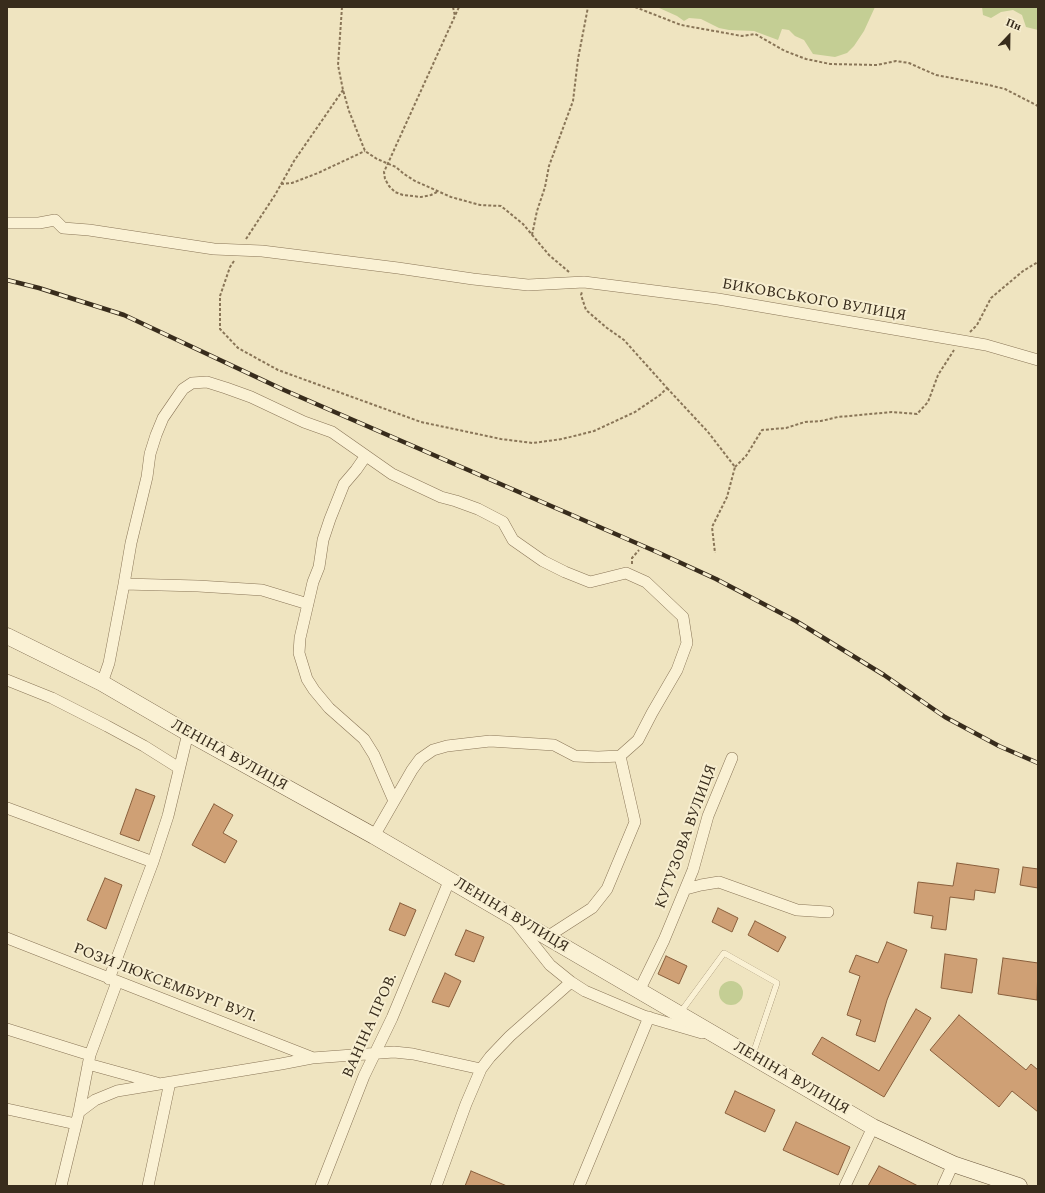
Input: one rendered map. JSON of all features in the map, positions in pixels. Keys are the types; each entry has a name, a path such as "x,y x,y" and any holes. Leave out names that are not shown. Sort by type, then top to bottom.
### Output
{"main road":[{"name":"ЛЕНІНА ВУЛИЦЯ","path":"7,636 102,683 188,733 450,879 873,1127 953,1164 1019,1186"}],"street":[{"name":"БИКОВСЬКОГО ВУЛИЦЯ","path":"7,223 39,223 55,220 63,228 89,230 214,248 262,251 528,285 584,282 718,300 986,345 1038,360"},
{"path":"102,683 109,664 131,543 147,477 150,454 163,418 183,389 192,383 207,382 251,397 304,422 332,432 365,457 392,474 423,490 441,497 456,500 503,522 513,540 543,561 566,572 590,582 626,572 646,582 683,617 687,643 677,670 638,740 620,756 575,756 554,745 522,742 490,741 447,746 433,750 420,759 374,836"},
{"path":"365,457 344,484 323,540 319,567 300,638 299,653 307,679 314,690 329,708 364,739 374,755 394,801"},
{"path":"124,584 198,586 262,590 308,604"},
{"path":"7,680 52,698 107,726 144,746 179,768"},
{"path":"61,1186 79,1112 89,1060 113,980 168,816 188,733"},
{"path":"547,937 592,908 607,889 635,822 620,756"},
{"name":"КУТУЗОВА ВУЛИЦЯ","path":"639,991 664,940 686,889 693,870 708,816 732,758"},
{"path":"7,808 153,862"},
{"name":"ВАНІНА ПРОВ.","path":"321,1186 374,1053 392,1018 450,879"},
{"path":"686,889 719,882 797,910 828,912"},
{"path":"511,916 550,965 585,991 605,1001 650,1018 720,1038"},
{"name":"РОЗИ ЛЮКСЕМБУРГ ВУЛ.","path":"7,938 312,1058"},
{"path":"436,1186 466,1104 481,1069 510,1036 571,982"},
{"path":"579,1186 650,1018"},
{"path":"7,1029 89,1060 165,1082"},
{"path":"79,1112 95,1100 117,1091 312,1058 394,1052 413,1054 481,1069"},
{"path":"148,1186 165,1082"},
{"path":"7,1109 76,1124"},
{"path":"845,1186 873,1127"},
{"path":"943,1186 953,1164"}],"lane":[{"path":"679,1014 724,953 777,983 753,1057"}],"path":[{"path":"342,7 338,65 349,111 365,151 377,159 396,167 415,181 451,197 480,205 501,206 523,224 549,255 571,274 580,278 584,282 581,295 586,310 624,340 708,432 735,467"},
{"path":"453,7 455,17"},
{"path":"438,191 431,195 421,197 403,195 395,192 389,186 385,179 384,172 459,7"},
{"path":"532,235 549,166 573,101 578,59 588,7"},
{"path":"635,7 681,25 742,36 755,34 785,52 806,59 836,64 877,65 896,61 909,62 936,74 1005,89 1038,106"},
{"path":"343,90 294,160 230,267 220,296 220,329 238,348 278,370 421,422 533,443 562,439 594,431 635,412 660,395 667,388"},
{"path":"281,184 292,183 318,173 365,151"},
{"path":"715,553 712,527 727,497 735,467 746,456 762,430 786,428 805,422 821,422 838,417 892,412 917,414 928,402 938,375 960,341 977,325 991,298 1022,271 1038,262"},
{"path":"630,575 632,558 640,550"}],"green space":[{"path":"657,7 875,7 864,31 854,46 847,53 835,57 813,54 804,40 795,36 789,30 782,29 778,40 754,31 719,28 701,19 689,18 684,21 677,16"},
{"path":"982,7 1038,7 1038,30 1026,27 1022,15 1013,10 1001,12 991,18 983,15"},
{"path":"731,981 740,984 743,993 740,1002 731,1005 722,1002 719,993 722,984"}],"building":[{"path":"136,789 155,796 139,841 120,834"},
{"path":"214,804 233,815 223,833 237,841 225,863 192,845"},
{"path":"957,863 999,869 995,893 975,890 974,900 950,897 946,930 931,928 933,916 914,913 918,882 953,886"},
{"path":"1023,867 1038,869 1038,888 1020,885"},
{"path":"105,878 122,885 106,929 87,920"},
{"path":"400,903 416,910 405,936 389,930"},
{"path":"718,908 738,918 732,932 712,922"},
{"path":"755,921 786,937 778,952 748,935"},
{"path":"466,930 484,937 474,962 455,955"},
{"path":"887,942 907,950 887,1000 875,1042 856,1035 861,1020 847,1015 860,976 849,972 856,955 878,963"},
{"path":"945,954 977,959 972,993 941,988"},
{"path":"666,956 687,966 679,984 658,974"},
{"path":"1003,958 1038,963 1037,1000 998,994"},
{"path":"445,973 461,981 449,1007 432,1002"},
{"path":"916,1009 931,1018 884,1097 812,1054 822,1037 879,1071"},
{"path":"959,1015 1026,1070 1031,1064 1038,1070 1038,1112 1012,1091 999,1107 930,1050"},
{"path":"735,1091 775,1110 765,1132 725,1113"},
{"path":"796,1122 850,1147 838,1175 783,1150"},
{"path":"879,1166 918,1186 868,1186"},
{"path":"471,1171 507,1186 465,1186"}],"railway":[{"path":"7,280 39,288 124,315 284,390 716,579 796,621 884,675 945,717 999,746 1038,763"}]}
